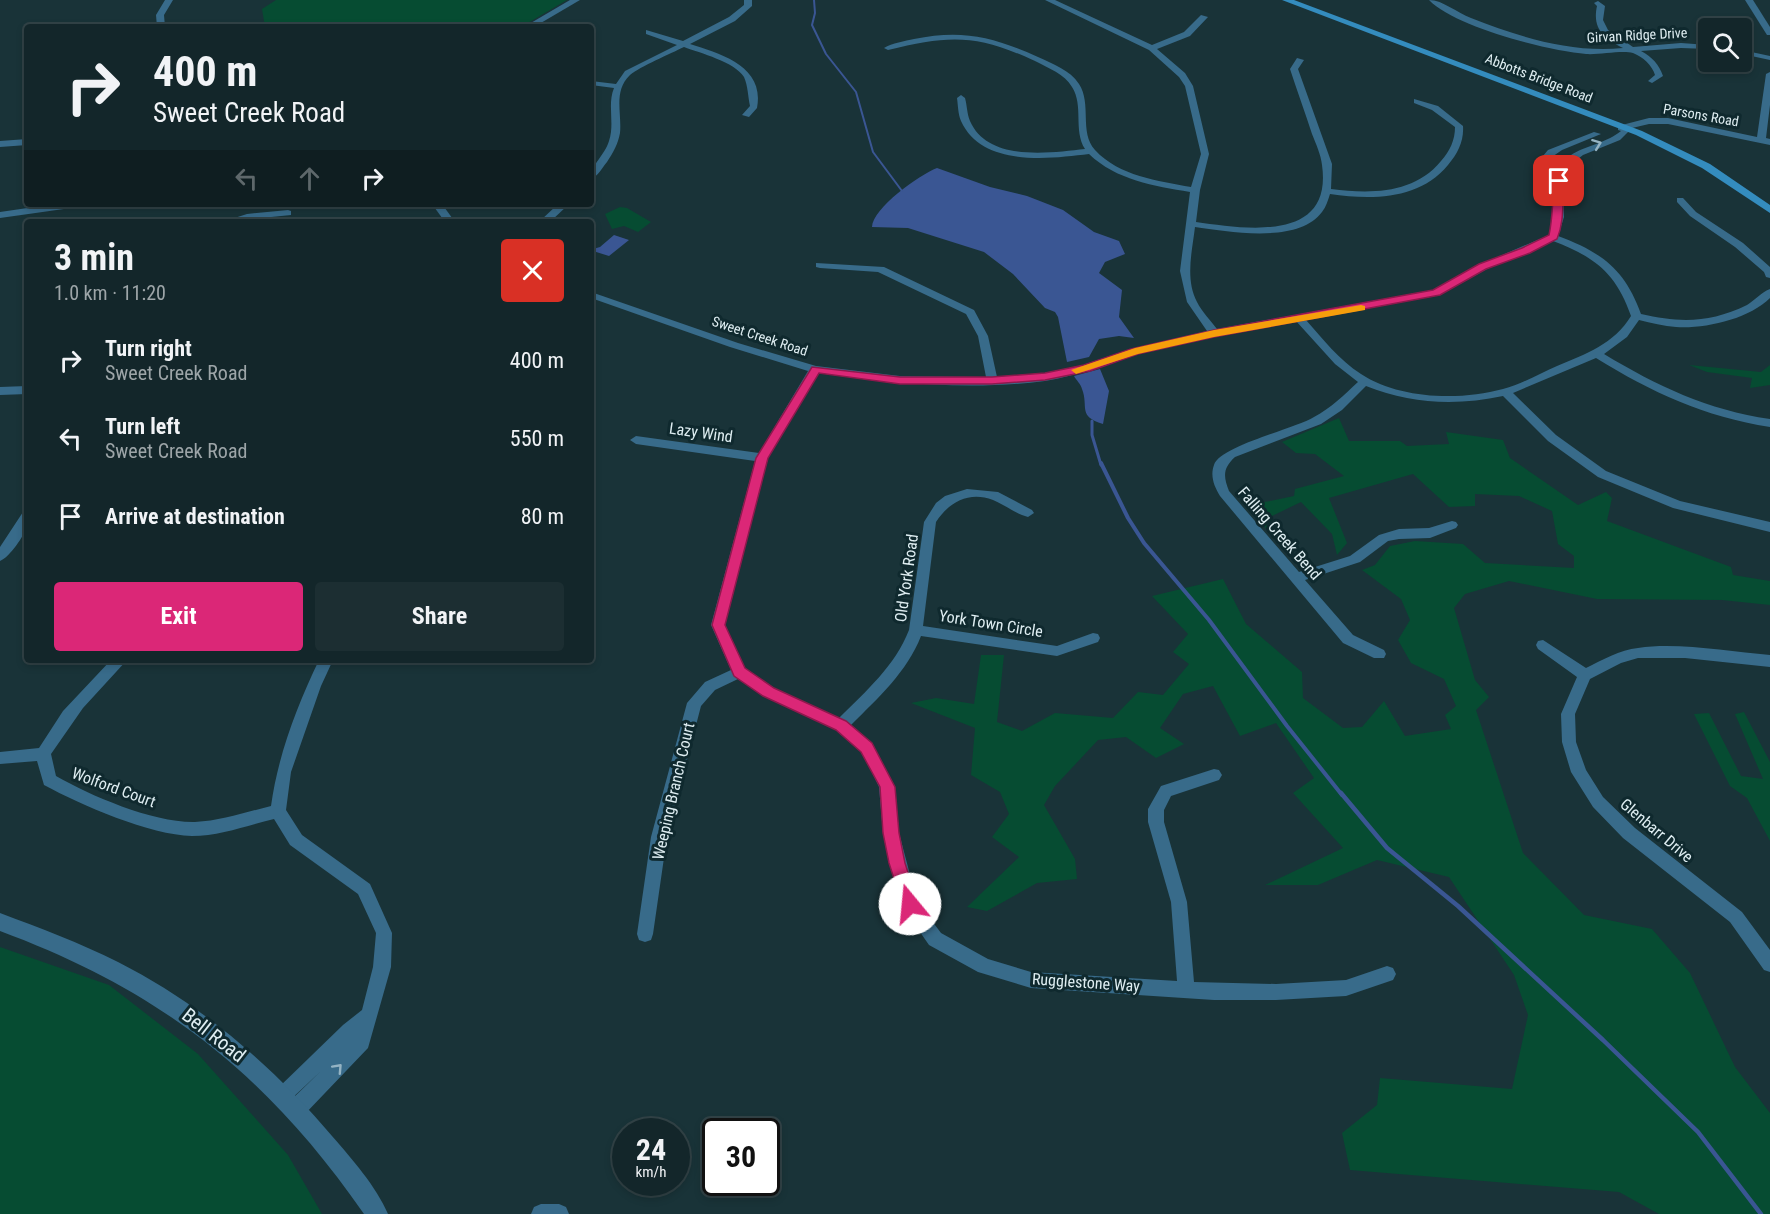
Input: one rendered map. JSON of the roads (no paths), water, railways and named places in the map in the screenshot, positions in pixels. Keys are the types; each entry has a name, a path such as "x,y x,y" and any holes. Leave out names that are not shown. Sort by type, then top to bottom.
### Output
{"main road":[{"name":"Abbotts Bridge Road","path":"1286,0 1628,128 1706,166 1770,210"},
{"path":"1527,90 1605,123 1611,129"}],"street":[{"path":"161,24 160,15 169,0"},
{"path":"533,24 576,0"},
{"path":"594,172 608,155 615,135 613,104 616,86 628,73 732,19 748,6 748,0"},
{"path":"1049,0 1152,48 1182,75 1189,86 1205,154 1195,190 1185,271 1192,302 1214,333"},
{"name":"Girvan Ridge Drive","path":"1433,0 1460,17 1533,42 1578,51 1632,49 1661,45 1698,47"},
{"path":"1749,0 1770,33"},
{"path":"1598,3 1601,6 1599,19 1602,28 1610,37 1650,60 1658,69 1659,76 1652,81"},
{"path":"1152,48 1187,34 1204,17"},
{"path":"649,32 723,60 743,71 751,85 754,106 746,115"},
{"path":"888,48 941,35 971,36 996,41 1059,70 1071,79 1081,98 1084,142 1090,151 1105,163 1135,177 1195,190"},
{"path":"1752,54 1770,58"},
{"path":"1191,224 1248,231 1287,228 1304,223 1321,208 1329,177 1327,164 1294,69 1300,60"},
{"path":"1765,141 1767,86 1770,74"},
{"path":"594,83 616,86"},
{"path":"961,98 961,106 971,131 987,145 1020,154 1042,155 1090,151"},
{"path":"1326,191 1365,196 1393,194 1440,172 1458,145 1459,126 1434,108 1417,102"},
{"name":"Parsons Road","path":"1628,128 1650,121 1668,121 1765,141"},
{"path":"1557,203 1540,178 1542,163 1548,155 1611,129 1628,128"},
{"path":"1300,319 1338,362 1365,381 1391,391 1425,398 1463,397 1505,392 1597,354 1621,339 1636,316 1630,294 1616,273 1581,247 1553,237 1559,214 1557,203 1559,181 1564,166 1572,157 1586,148 1623,134 1628,128"},
{"path":"0,144 24,142"},
{"path":"1680,200 1694,214 1739,244 1769,271 1770,275"},
{"path":"0,215 57,207"},
{"path":"547,219 561,207"},
{"path":"239,219 288,213"},
{"name":"Sweet Creek Road","path":"594,296 734,345 816,369 900,380 992,381 1045,377 1086,368 1135,351 1214,333 1436,293 1483,267 1553,237"},
{"path":"820,265 880,269 970,312 983,336 992,381"},
{"path":"1636,316 1680,324 1705,322 1743,310 1767,298 1770,292"},
{"path":"1597,354 1646,385 1704,410 1770,423"},
{"path":"739,672 718,625 762,458 816,369"},
{"name":"Falling Creek Bend","path":"1365,381 1338,407 1317,421 1253,443 1231,454 1220,464 1218,478 1224,493 1298,577 1348,639 1379,654"},
{"path":"0,391 24,389"},
{"path":"1505,392 1552,438 1602,474 1677,505 1770,527"},
{"name":"Lazy Wind","path":"636,440 762,458"},
{"name":"Old York Road","path":"841,726 891,675 909,648 916,630 930,522 940,506 949,499 967,494 994,495 1028,513"},
{"path":"0,555 12,541 24,520"},
{"path":"1298,577 1355,559 1384,538 1399,534 1430,532 1452,525"},
{"name":"York Town Circle","path":"916,630 1057,651 1093,638"},
{"path":"1543,645 1585,675 1617,659 1638,653 1685,653 1770,661"},
{"path":"0,758 44,754 63,721 117,663"},
{"path":"290,1102 362,1042 382,967 384,933 364,889 296,840 278,812 283,772 325,663"},
{"name":"Rugglestone Way","path":"739,672 768,692 841,726 867,747 887,787 891,833 910,904 935,939 984,966 1031,980 1276,992 1346,988 1387,974"},
{"name":"Weeping Branch Court","path":"645,934 659,837 694,703 710,686 739,672"},
{"name":"Glenbarr Drive","path":"1585,675 1568,714 1569,742 1584,780 1598,802 1629,833 1736,917 1770,964"},
{"name":"Wolford Court","path":"44,754 49,780 66,791 157,822 193,829 278,812"},
{"path":"1186,989 1179,902 1156,822 1156,809 1166,791 1214,776"},
{"name":"Bell Road","path":"0,922 78,952 133,980 204,1025 254,1067 290,1102 363,1192 377,1214"},
{"path":"541,1214 559,1214"}],"water":[{"path":"937,168 990,187 1027,196 1063,210 1094,232 1119,241 1125,254 1105,262 1099,273 1122,290 1119,317 1134,338 1119,336 1099,339 1089,357 1067,362 1055,312 1045,308 1013,274 984,252 908,228 872,227 874,219 888,202 919,178"},
{"path":"614,235 629,240 609,256 594,251 594,249 600,247"},
{"path":"1100,369 1109,391 1103,424 1090,418 1087,414 1084,395 1074,376"}],"waterway":[{"path":"814,0 815,13 812,25 826,54 856,92 873,152 902,191"},
{"path":"1092,421 1092,435 1101,465"},
{"path":"1101,463 1128,518 1144,543 1209,620 1287,726 1342,795"},
{"path":"1341,793 1387,848 1458,906 1603,1040 1698,1132 1761,1214"}]}
